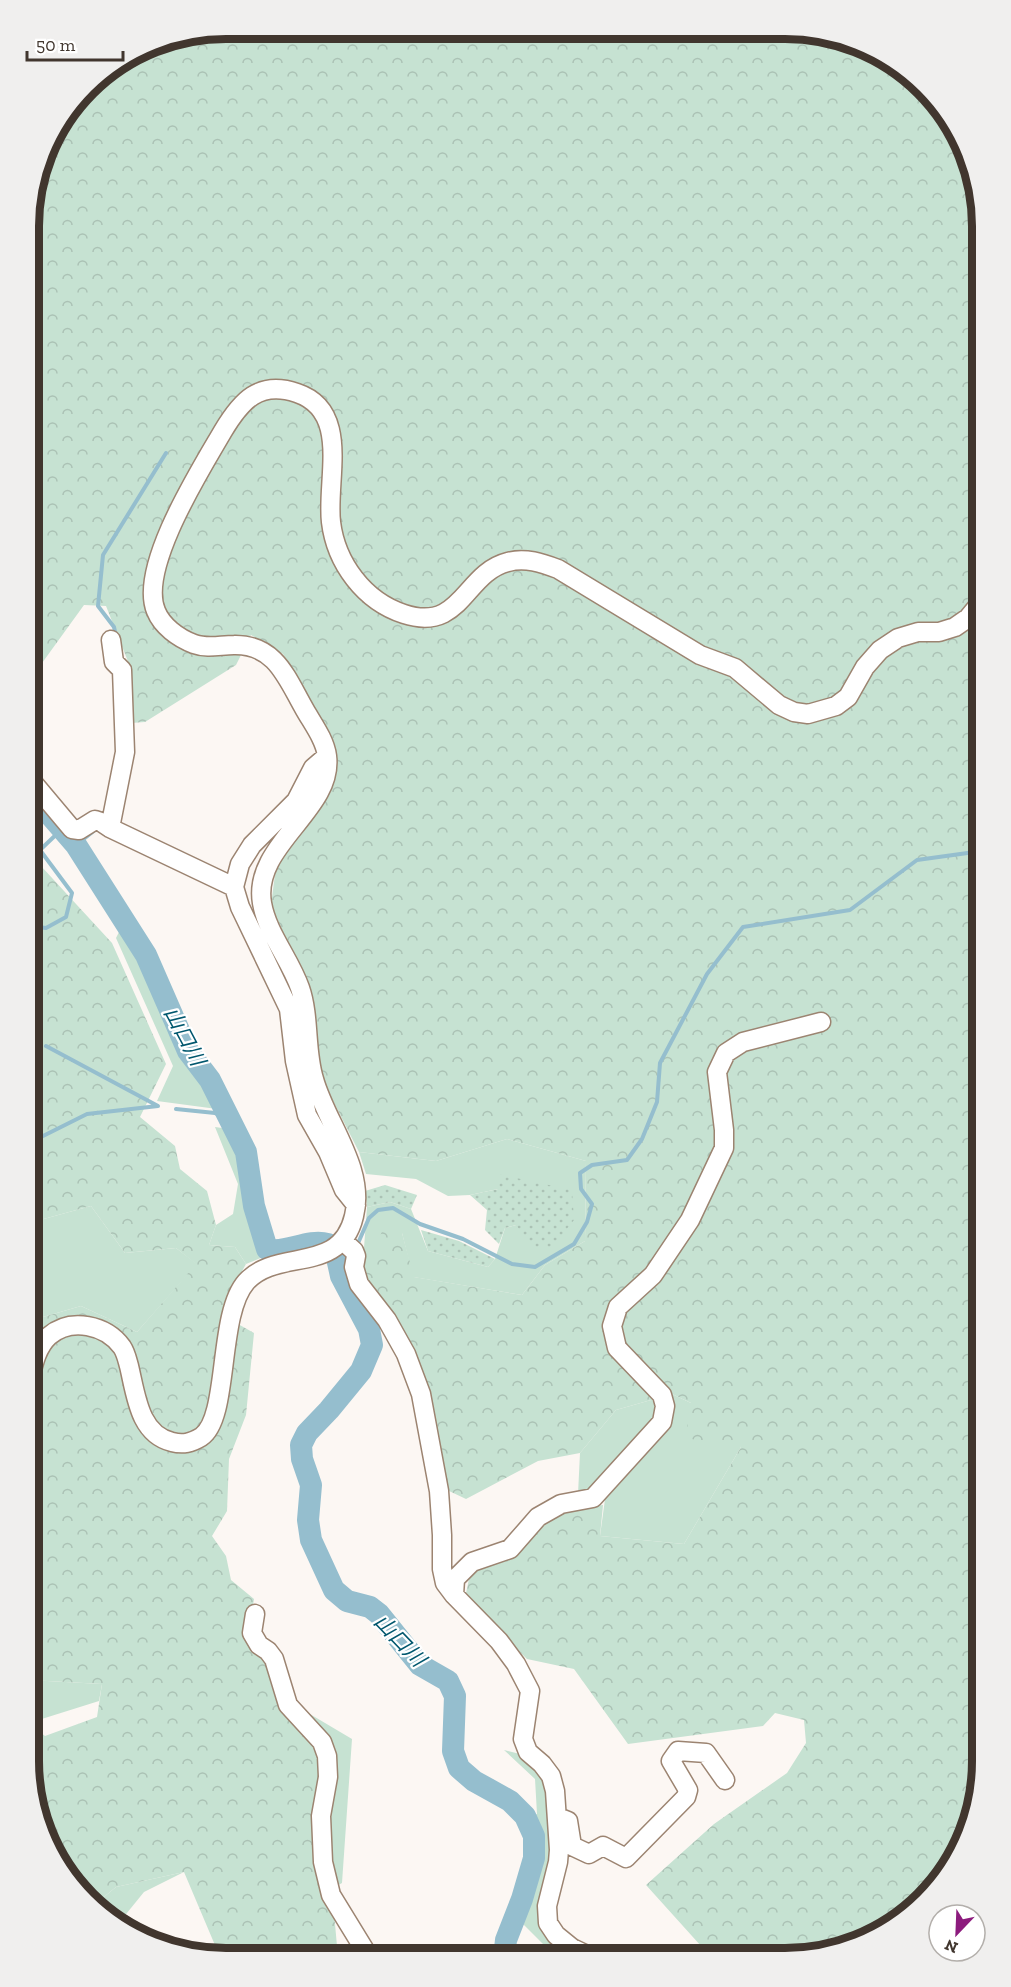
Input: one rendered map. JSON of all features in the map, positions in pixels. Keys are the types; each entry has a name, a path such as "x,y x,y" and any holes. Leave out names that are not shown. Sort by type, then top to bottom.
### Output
{"street":[{"path":"572,1948 556,1935 548,1923 547,1906 560,1850 555,1791 551,1776 528,1752 523,1739 530,1691 516,1664 499,1641 445,1583 442,1569 439,1491 421,1394 406,1354 387,1320 360,1284 354,1267 356,1256 348,1246 356,1205 355,1184 349,1162 314,1081 304,1004 299,987 263,911 261,893 264,873 274,855 319,794 326,774 327,756 321,738 276,660 259,648 241,644 205,647 188,642 169,629 156,613 152,593 156,569 169,533 195,478 234,412 251,395 262,390 279,389 297,393 312,400 322,409 329,424 332,445 330,519 337,550 359,585 372,597 401,613 420,617 441,615 453,609 484,574 496,567 508,562 525,560 543,563 558,569 700,654 735,668 779,705 794,712 808,714 836,706 842,701 855,686 865,667 880,650 898,638 918,632 939,632 955,627 972,614"},
{"path":"110,828 125,752 122,670 114,662 111,640"},
{"path":"327,756 314,768 296,801 252,845 240,864 234,887 240,907 289,1009 295,1061 307,1115 328,1152 344,1190 356,1205"},
{"path":"39,790 72,829 79,830 95,820 101,822 234,887"},
{"path":"454,1595 456,1579 472,1562 510,1549 538,1517 561,1504 593,1498 662,1422 665,1406 662,1395 617,1348 612,1326 618,1307 653,1275 690,1220 724,1148 717,1072 726,1053 743,1042 821,1022"},
{"path":"39,1351 49,1337 64,1328 88,1325 106,1331 124,1350 142,1418 160,1439 183,1445 206,1434 215,1417 231,1311 246,1282 267,1267 325,1254 348,1246"},
{"path":"255,1614 252,1633 259,1645 274,1659 288,1705 322,1742 327,1756 328,1777 321,1816 323,1862 331,1895 363,1948"},
{"path":"556,1816 568,1821 572,1846 589,1854 603,1846 626,1858 686,1797 688,1790 671,1761 678,1751 706,1753 725,1780"}],"green space":[{"path":"213,39 785,39 822,43 868,58 889,70 908,85 941,122 962,166 970,201 972,226 972,1774 962,1821 947,1855 917,1893 889,1917 845,1938 798,1948 701,1948 646,1885 714,1824 787,1773 806,1743 804,1720 775,1713 763,1726 628,1744 574,1669 527,1659 465,1598 470,1574 514,1554 555,1511 603,1505 600,1536 684,1544 741,1447 685,1438 691,1403 672,1394 616,1410 580,1453 538,1461 466,1499 447,1490 414,1352 362,1275 385,1225 402,1233 414,1277 522,1295 545,1265 585,1241 586,1161 507,1139 436,1161 359,1152 322,1079 309,991 271,905 276,867 331,791 335,749 283,654 251,635 236,665 145,722 131,723 129,664 106,606 84,605 39,667 39,226 41,201 45,177 53,154 70,122 103,85 132,64 177,45"},
{"path":"39,864 112,943 166,1064 140,1117 175,1146 180,1169 207,1191 216,1225 209,1245 235,1247 246,1264 232,1289 238,1324 254,1333 246,1415 229,1459 227,1511 212,1536 226,1556 231,1580 254,1599 247,1641 268,1655 319,1747 337,1948 216,1947 184,1872 116,1887 101,1899 70,1865 49,1821 39,1774 39,1731 45,1736 97,1717 102,1684 39,1681 39,1318 81,1306 137,1332 196,1264 176,1248 125,1253 91,1206 39,1220"},
{"path":"120,930 138,956 178,1049 217,1109 157,1101 173,1066 116,938"},
{"path":"215,1127 229,1129 242,1153 247,1208 263,1257 246,1264 235,1247 209,1245 216,1225 233,1214 238,1184"},
{"path":"507,1139 586,1161 585,1241 545,1265 522,1295 413,1277 402,1233 362,1275 367,1207 390,1202 411,1209 428,1251 488,1267 495,1259 505,1228 516,1225 498,1175 498,1189 470,1195 448,1196 416,1179 366,1174 359,1152 436,1161"},
{"path":"498,1174 572,1190 574,1220 552,1247 533,1248 516,1225 505,1228 499,1244 485,1230 487,1210 470,1195 498,1189"},
{"path":"385,1185 417,1195 411,1209 390,1202 367,1207 365,1191"},
{"path":"91,1206 125,1253 176,1248 197,1264 137,1332 81,1306 39,1318 39,1220"},
{"path":"421,1230 459,1241 495,1259 488,1267 428,1251"},
{"path":"672,1394 691,1403 741,1447 684,1544 600,1536 606,1492 578,1494 580,1453 616,1410"},
{"path":"39,1681 102,1684 99,1701 39,1720"},
{"path":"298,1707 352,1739 342,1883 335,1887"},
{"path":"504,1750 524,1755 547,1778 554,1854 539,1912 566,1948 547,1948 522,1923 540,1854 539,1832 530,1816 537,1814 535,1779"},
{"path":"184,1872 144,1892 124,1917 101,1899 116,1887"}],"waterway":[{"path":"116,636 114,627 98,606 103,555 166,453"},
{"name":"山口川","path":"50,815 76,845 146,955 188,1051 210,1080 246,1152 254,1206 267,1249 281,1250 312,1243 328,1244"},
{"path":"39,849 62,829"},
{"path":"76,845 95,830"},
{"path":"39,927 46,928 66,917 72,893 40,850"},
{"path":"355,1245 369,1218 378,1210 393,1208 420,1224 463,1239 512,1264 535,1267 574,1244 587,1222 592,1204 581,1189 580,1173 592,1165 627,1160 642,1139 657,1102 660,1063 707,974 743,927 850,910 917,860 972,852"},
{"path":"39,1138 87,1114 158,1106 46,1046"},
{"path":"176,1109 215,1113 229,1118"},
{"path":"340,1265 347,1252"},
{"name":"山口川","path":"337,1258 341,1276 369,1329 372,1345 361,1371 307,1433 301,1445 302,1459 311,1485 308,1520 311,1540 334,1590 347,1601 370,1607 379,1614 420,1665 448,1681 455,1696 453,1751 459,1768 474,1781 510,1801 525,1816 534,1836 534,1858 505,1948"}]}
